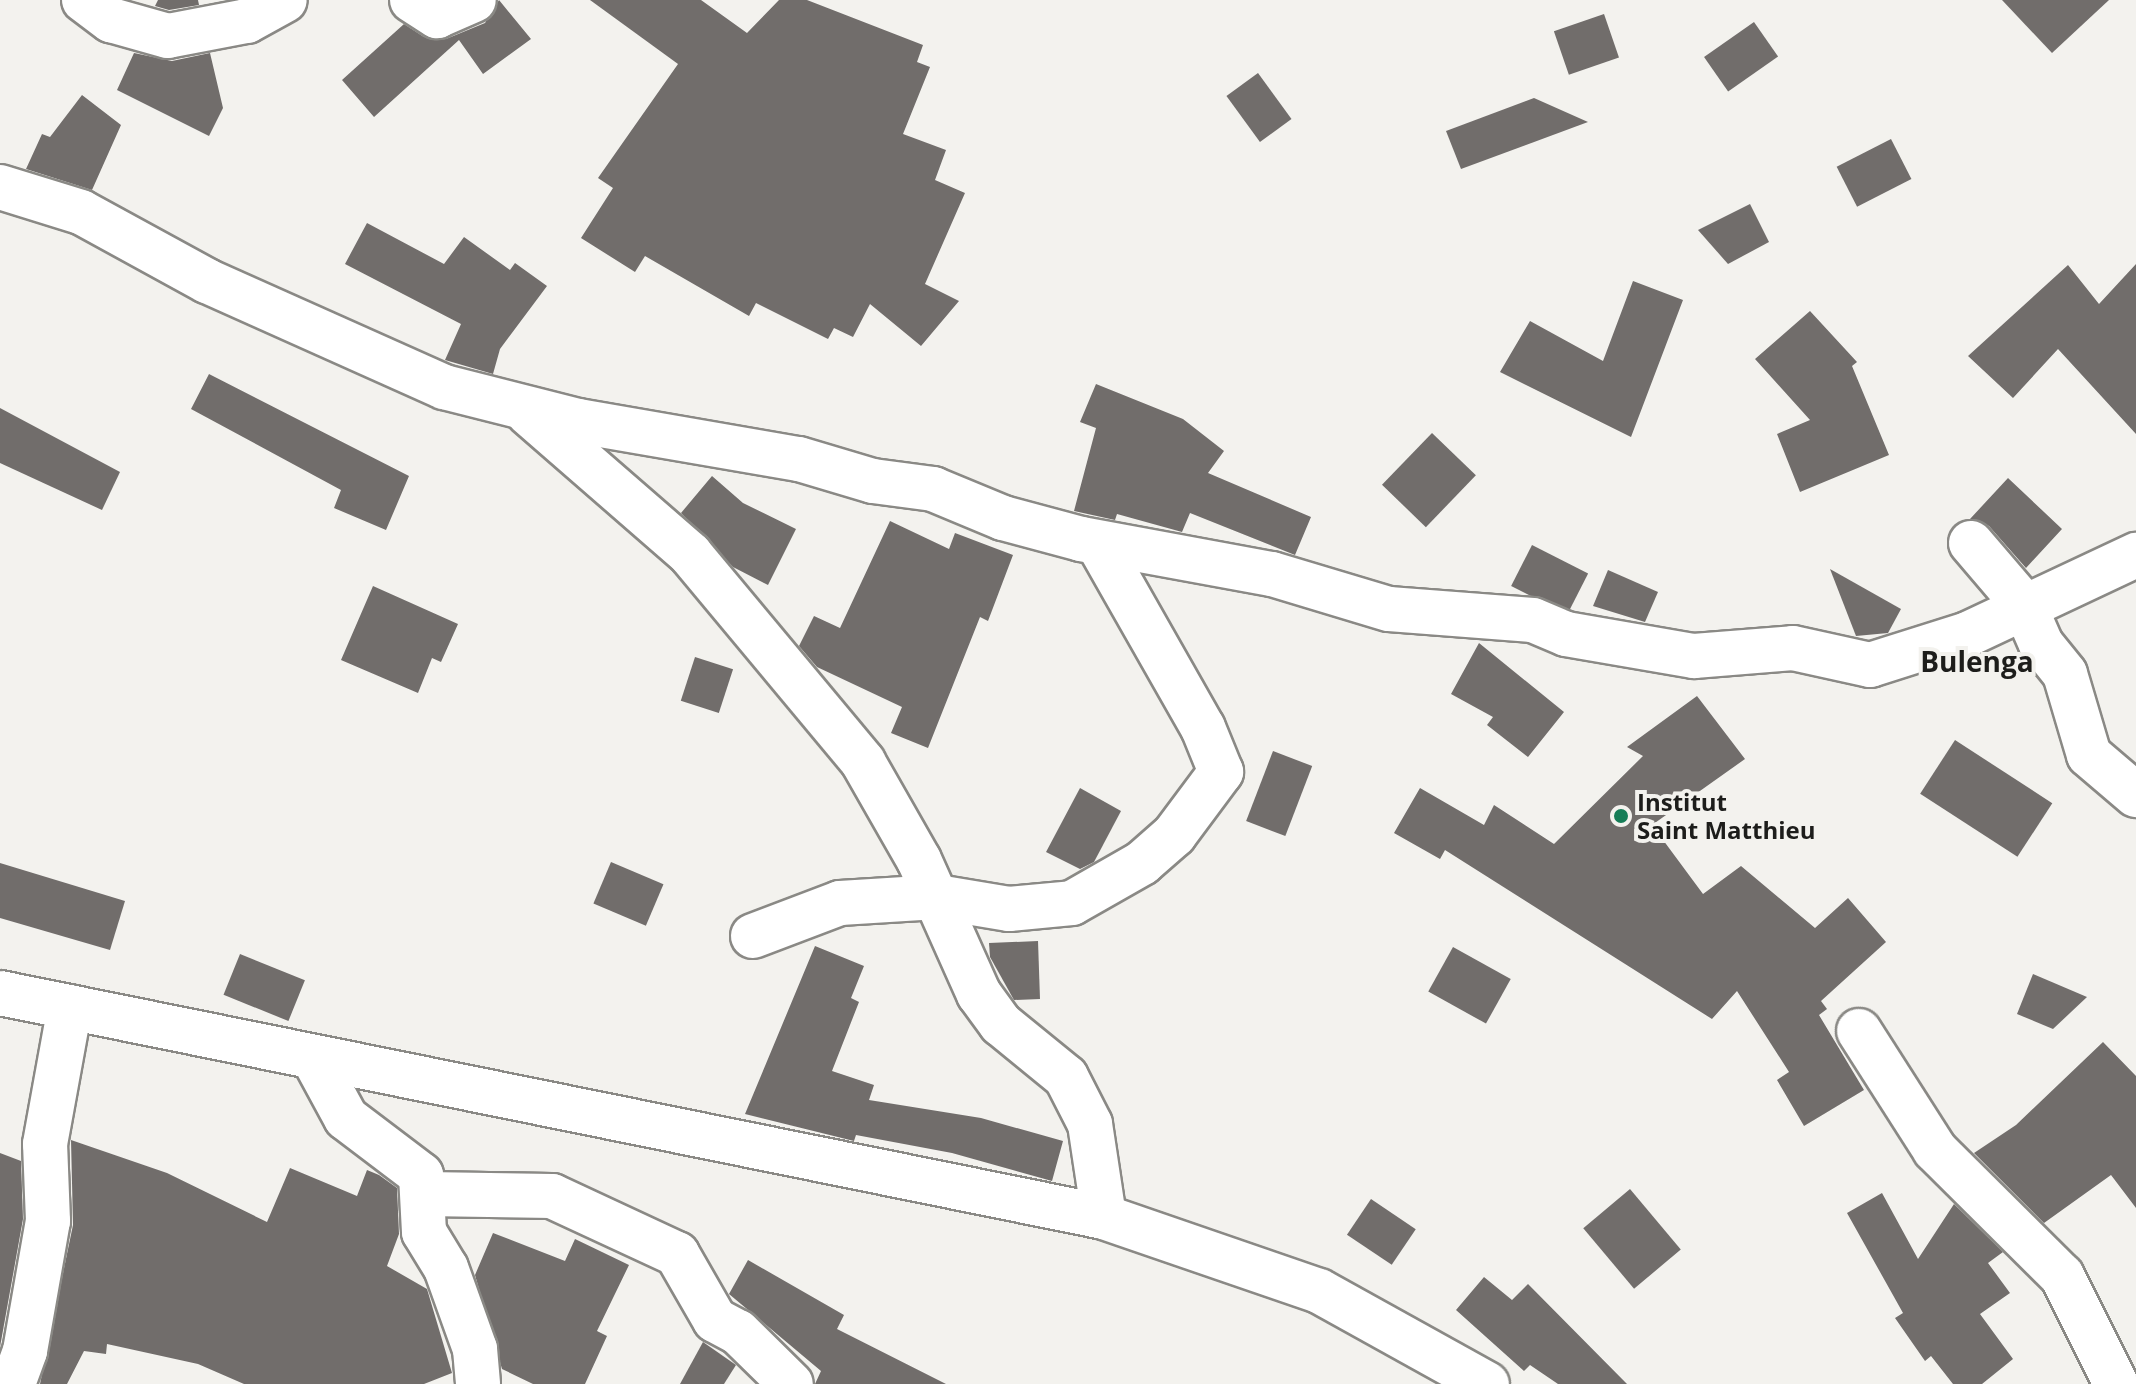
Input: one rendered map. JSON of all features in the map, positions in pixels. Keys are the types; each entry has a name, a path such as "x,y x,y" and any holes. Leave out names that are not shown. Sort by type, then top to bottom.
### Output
{"street":[{"path":"84,0 111,20 168,36 247,21 285,0"},
{"path":"412,0 437,16 474,0"},
{"path":"0,187 81,212 362,356 444,387 520,407 933,489 1003,518 1098,543 1272,574 1389,609 1533,620 1566,634 1694,656 1793,648 1870,665 1907,658 2136,555"},
{"path":"520,407 654,519 750,621 863,762 937,897 979,994 1001,1024 1066,1077 1090,1124 1104,1217"},
{"path":"753,936 840,903 937,897 1009,909 1072,903 1142,863 1174,835 1221,772 1203,728 1098,543"},
{"path":"1971,543 2024,605 2041,644 2065,674 2089,755 2136,795"},
{"path":"0,993 1104,1217 1319,1291 1487,1384"},
{"path":"13,1384 25,1351 48,1221 45,1144 70,1007"},
{"path":"1859,1031 1935,1150 2062,1276 2116,1384"},
{"path":"314,1059 346,1118 421,1175 426,1194 424,1232 446,1268 475,1349 478,1384"},
{"path":"426,1194 552,1196 677,1254 715,1320 738,1332 791,1384"}],"building":[{"path":"158,0 198,0 199,5 169,10 155,6"},
{"path":"499,0 531,39 483,74 459,40 374,117 342,80 404,24 424,37 446,39 485,23"},
{"path":"590,0 701,0 747,33 779,0 807,0 923,45 917,62 930,67 903,134 946,150 935,180 965,193 925,284 959,301 921,346 870,304 853,337 834,328 828,339 756,303 749,316 645,256 635,272 581,238 613,188 598,178 678,64"},
{"path":"2002,0 2109,0 2052,53"},
{"path":"1604,14 1619,57 1569,75 1554,31"},
{"path":"1754,22 1778,56 1728,91 1704,57"},
{"path":"134,53 172,61 210,53 223,108 209,136 117,90"},
{"path":"1258,73 1292,119 1260,142 1226,96"},
{"path":"82,95 121,125 92,190 26,169 42,134 50,137"},
{"path":"1534,98 1588,122 1461,169 1446,131"},
{"path":"1891,139 1911,179 1857,207 1837,167"},
{"path":"1750,204 1769,242 1728,264 1698,230"},
{"path":"367,223 444,264 464,237 510,270 515,263 547,286 500,349 493,374 445,360 461,324 345,264"},
{"path":"2136,264 2136,434 2058,349 2013,398 1968,356 2068,265 2099,304"},
{"path":"1633,281 1683,300 1631,437 1500,372 1530,321 1603,361"},
{"path":"1810,311 1857,362 1852,366 1889,455 1800,492 1777,434 1810,420 1755,359"},
{"path":"209,374 409,476 386,530 334,508 341,490 191,409"},
{"path":"1096,384 1183,419 1224,451 1208,473 1311,517 1295,555 1190,513 1182,532 1117,514 1115,520 1074,511 1096,428 1080,422"},
{"path":"0,408 120,472 102,510 0,463"},
{"path":"1432,433 1476,475 1426,527 1382,485"},
{"path":"712,476 743,503 796,529 768,585 733,567 681,513"},
{"path":"2008,478 2062,529 2026,568 1989,526 1970,519"},
{"path":"890,521 949,549 955,533 1013,555 988,621 980,617 928,748 891,733 902,707 817,667 799,646 814,616 840,628"},
{"path":"1532,545 1588,574 1567,615 1511,586"},
{"path":"1830,569 1901,609 1888,633 1856,636"},
{"path":"1608,570 1658,592 1645,622 1593,606"},
{"path":"373,586 458,624 441,662 432,658 418,693 341,660"},
{"path":"1479,643 1564,712 1528,757 1487,725 1493,717 1451,694"},
{"path":"695,657 733,669 719,713 681,701"},
{"path":"1697,696 1745,759 1652,825 1703,894 1741,866 1815,928 1848,898 1886,942 1821,1001 1827,1009 1819,1015 1864,1090 1804,1126 1777,1080 1789,1072 1737,991 1712,1019 1445,850 1440,859 1394,833 1420,788 1484,825 1494,805 1554,844 1643,756 1627,747"},
{"path":"1955,740 2052,803 2017,857 1920,794"},
{"path":"1273,751 1312,766 1285,836 1246,821"},
{"path":"1080,788 1121,811 1094,862 1080,869 1046,852"},
{"path":"611,862 663,884 646,926 593,903"},
{"path":"0,863 125,901 110,950 0,918"},
{"path":"1038,941 1040,999 1014,1000 990,957 989,943"},
{"path":"815,946 864,966 851,998 859,1002 832,1071 874,1085 869,1100 981,1118 1063,1141 1052,1181 952,1153 856,1135 854,1141 745,1114"},
{"path":"1453,947 1511,979 1486,1024 1428,992"},
{"path":"240,954 305,980 288,1021 224,995"},
{"path":"2033,974 2087,997 2053,1029 2017,1014"},
{"path":"2103,1042 2136,1076 2136,1208 2111,1175 2044,1223 1974,1153 2016,1125"},
{"path":"71,1140 167,1173 267,1222 290,1168 357,1196 367,1170 379,1175 397,1188 399,1234 387,1266 427,1289 452,1373 424,1384 244,1384 198,1364 107,1344 106,1354 84,1351 67,1384 40,1384 73,1225"},
{"path":"0,1153 21,1161 23,1219 0,1347"},
{"path":"1630,1189 1681,1250 1634,1289 1583,1228"},
{"path":"1882,1193 1918,1259 1954,1204 2003,1252 1988,1263 2010,1293 1980,1314 2013,1359 1982,1384 1953,1384 1931,1356 1925,1361 1895,1318 1903,1313 1847,1213"},
{"path":"1371,1199 1416,1229 1392,1265 1347,1235"},
{"path":"493,1233 565,1261 575,1239 629,1265 597,1331 607,1336 585,1384 533,1384 502,1369 475,1275"},
{"path":"748,1260 844,1315 837,1329 946,1384 815,1384 821,1371 729,1294"},
{"path":"1484,1277 1512,1300 1528,1284 1627,1384 1558,1384 1530,1365 1524,1371 1456,1310"},
{"path":"703,1342 736,1365 724,1384 680,1384"}],"place":[{"name":"Institut Saint Matthieu","path":"1621,816"}],"district":[{"name":"Bulenga","path":"1977,661"}]}
